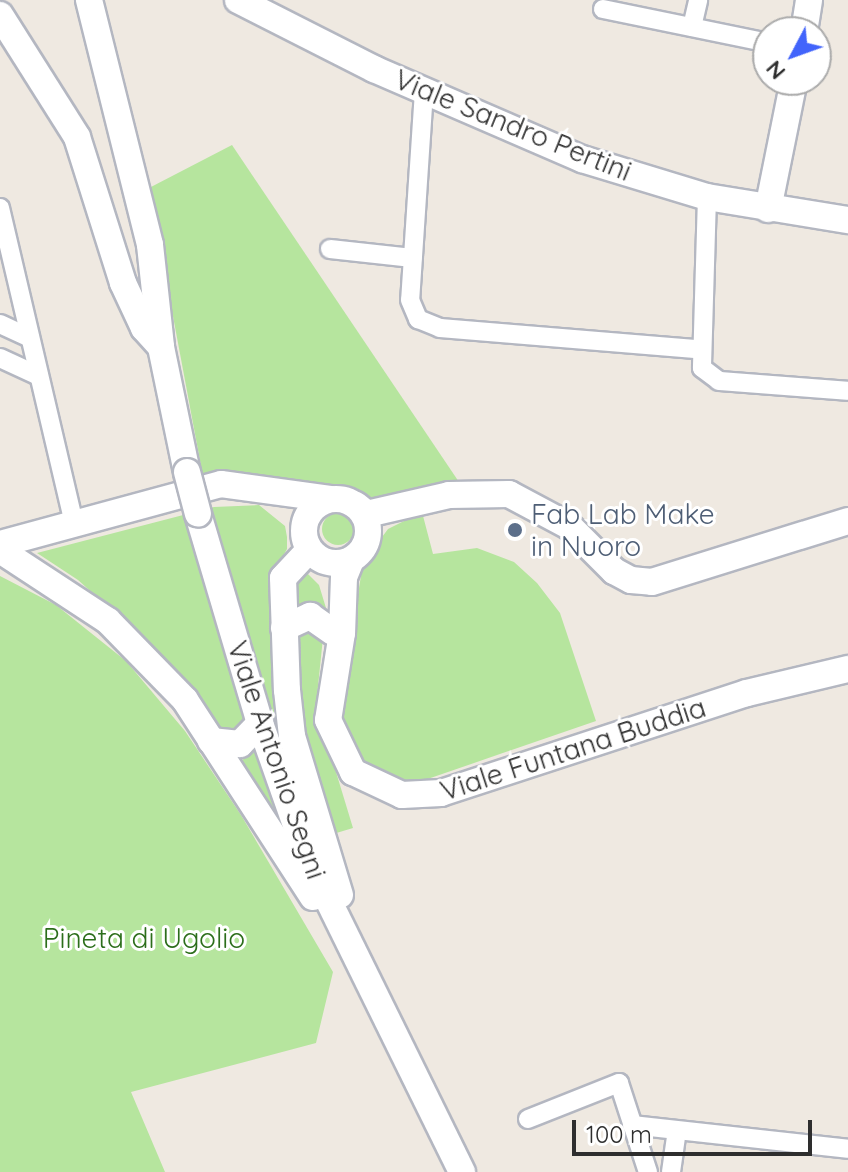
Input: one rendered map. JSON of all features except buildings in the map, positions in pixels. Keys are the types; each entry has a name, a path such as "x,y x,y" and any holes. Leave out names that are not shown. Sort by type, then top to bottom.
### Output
{"main road":[{"name":"Viale Antonio Segni","path":"74,0 132,245 160,336"},
{"name":"Viale Antonio Segni","path":"89,0 150,245 160,336 187,472 260,723 338,927 462,1172"},
{"name":"Viale Sandro Pertini","path":"238,0 424,91 582,159 707,197 848,220"},
{"path":"0,15 77,137 123,283 144,328 160,336"},
{"path":"768,209 791,96"},
{"path":"0,547 221,484 330,499 356,505 367,514 449,495 509,494 569,526 614,571 631,580 652,582 848,521"},
{"name":"Viale Funtana Buddia","path":"279,492 312,548 333,632 328,720 353,772 377,787 421,796 747,693 848,669"},
{"path":"330,499 313,507 312,548 285,572 284,628 292,736 340,895 338,927"},
{"path":"312,548 351,560 368,539 418,504"},
{"path":"356,505 367,520 368,539"},
{"path":"0,547 108,621 185,700 305,888 338,927"},
{"name":"Viale Funtana Buddia","path":"332,676 342,633 344,577 351,560"},
{"path":"284,628 310,616 333,632"},
{"path":"211,741 240,744 260,723"}],"street":[{"path":"692,27 698,0"},
{"path":"603,9 631,7 692,27 752,40"},
{"path":"424,91 410,300 418,319 440,328 698,349"},
{"path":"707,197 698,349 702,368 719,381 848,391"},
{"path":"0,208 74,524"},
{"path":"330,249 413,258"},
{"path":"0,324 30,338"},
{"path":"0,358 39,376"},
{"path":"528,1119 619,1083 648,1172"},
{"path":"632,1125 848,1149"},
{"path":"671,1172 677,1130"}],"green space":[{"path":"232,145 461,485 376,505 204,482 149,188"},
{"path":"259,505 285,526 287,537 287,549 271,578 286,742 243,729 224,735 148,643 78,580 37,553 214,507"},
{"path":"422,512 433,554 477,548 514,562 537,583 560,613 596,721 416,783 399,782 359,759 345,732 341,701 363,563 388,529"},
{"path":"338,513 349,518 354,529 349,540 338,545 327,540 322,529 327,518"},
{"path":"303,569 319,585 326,608 316,706 353,828 333,834 298,709 296,572"},
{"name":"Pineta di Ugolio","path":"0,576 56,605 126,661 185,731 241,815 333,972 316,1043 131,1092 165,1172 0,1172"},
{"path":"255,751 290,844 235,765"}],"place":[{"name":"Fab Lab Make in Nuoro","path":"515,530"}]}
